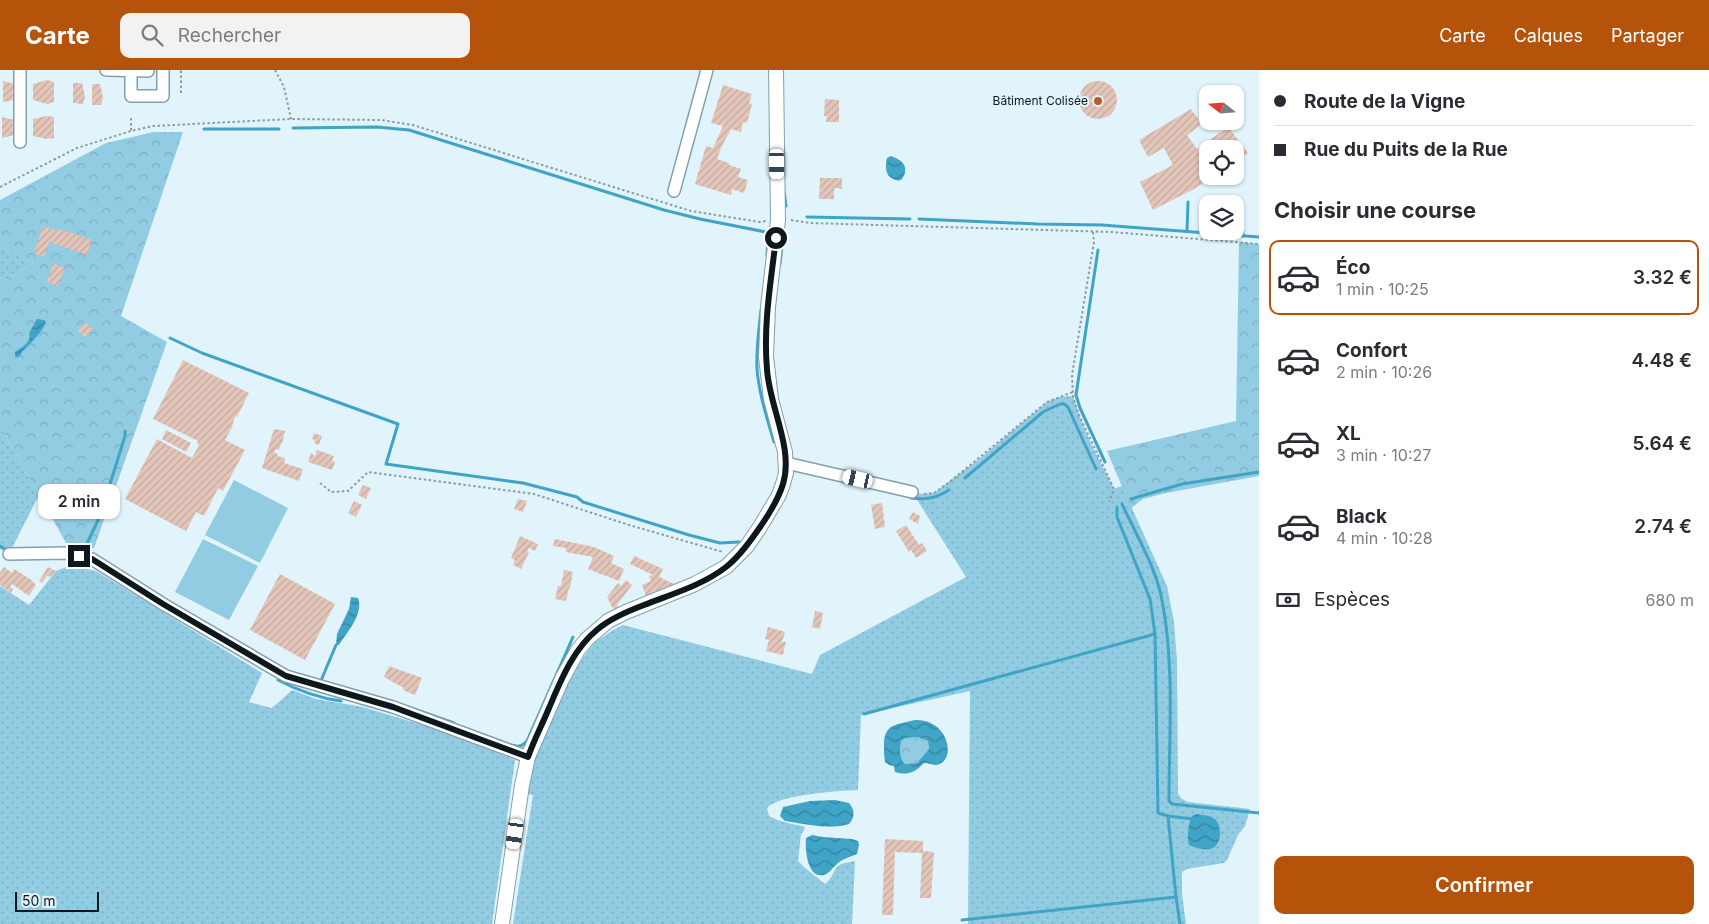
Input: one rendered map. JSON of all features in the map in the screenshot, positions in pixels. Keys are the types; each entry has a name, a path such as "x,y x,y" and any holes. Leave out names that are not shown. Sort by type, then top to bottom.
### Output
{"street":[{"path":"20,70 20,142"},
{"path":"106,70 148,70"},
{"path":"131,70 131,96 163,96 163,70"},
{"path":"674,191 707,70"},
{"path":"502,924 522,785 528,757 562,679 578,650 587,639 608,621 711,577 726,567 760,527 779,495 786,473 786,463 782,435 768,382 766,357 767,324 778,220 776,70"},
{"path":"786,463 912,492"},
{"path":"9,554 66,553 92,559 163,604 286,676 393,707 528,757"}],"path":[{"path":"181,70 181,93"},
{"path":"275,70 284,87 291,119"},
{"path":"131,118 131,131"},
{"path":"0,187 78,148 131,131 154,126 291,119 380,120 413,125 691,211 760,222 791,220 810,223 1049,229 1130,233 1259,244"},
{"path":"1093,232 1094,242 1072,375 1073,392 1078,413 1114,489 1109,502"},
{"path":"912,492 934,493 1047,402 1073,392"},
{"path":"320,483 331,492 348,491 368,472 534,494 629,525 737,556"}],"green space":[{"path":"154,132 183,132 121,316 167,342 94,548 70,550 0,426 0,284 33,263 0,246 0,200 106,143"},
{"path":"1239,242 1259,244 1259,476 1166,493 1143,499 1131,508 1107,451 1236,421"},
{"path":"0,246 33,263 0,284"},
{"path":"1073,396 1081,420 1097,455 1114,489 1122,486 1167,586 1174,622 1177,661 1178,794 1188,802 1250,809 1245,826 1238,835 1224,863 1187,869 1182,872 1182,894 1186,924 968,924 970,691 861,715 858,790 796,796 774,803 767,808 769,816 805,828 801,835 798,861 825,884 838,866 855,861 852,924 513,924 533,795 527,794 533,763 542,738 570,679 594,643 623,625 812,674 820,655 966,577 912,492 934,493 979,459 1047,402 1059,397"},
{"path":"0,426 39,495 9,554 0,549"},
{"path":"234,480 288,508 260,563 205,535"},
{"path":"203,539 258,566 229,620 175,592"},
{"path":"66,567 96,571 262,673 249,702 271,708 292,690 316,699 363,707 432,728 515,760 492,924 0,924 0,586 29,605 56,571"},
{"path":"918,737 928,741 929,749 917,763 905,764 901,756 901,741 906,738"}],"water":[{"path":"891,156 904,164 905,173 901,180 893,179 887,173 887,158"},
{"path":"37,319 46,322 37,337 17,358 15,352 28,342 29,333"},
{"path":"351,597 358,598 359,610 350,629 339,645 336,645 337,634 349,609"},
{"path":"915,720 936,726 943,733 948,749 946,757 943,762 936,765 924,763 915,771 904,774 895,772 894,766 885,762 884,745 886,733 897,724","holes":["918,737 928,741 929,749 917,763 905,764 903,762 900,750 901,741 906,738"]},
{"path":"835,800 849,803 851,806 853,816 849,824 817,826 785,821 780,816 783,807 810,801"},
{"path":"1196,814 1206,815 1215,819 1219,826 1218,842 1213,848 1201,849 1189,845 1190,823 1192,816"},
{"path":"812,835 858,841 857,854 840,861 826,874 818,875 811,868 807,856 806,838"}],"building":[{"path":"47,80 54,82 54,102 47,104 33,100 33,84"},
{"path":"3,81 15,84 14,100 3,102"},
{"name":"Bâtiment Colisée","path":"1098,81 1105,82 1111,87 1116,93 1116,107 1111,113 1105,118 1098,119 1091,118 1085,113 1080,107 1079,100 1080,93 1085,87 1091,82"},
{"path":"73,83 82,83 85,97 83,104 73,103"},
{"path":"92,84 100,84 103,98 101,105 92,105"},
{"path":"723,85 752,94 749,103 752,104 747,123 743,122 741,132 731,129 717,159 741,169 738,177 748,180 744,193 732,189 731,195 695,184 706,146 713,148 723,126 711,123"},
{"path":"825,99 839,100 839,122 826,122 827,116 824,116"},
{"path":"1191,109 1199,120 1199,126 1187,135 1197,149 1199,148 1200,185 1153,210 1140,182 1173,165 1164,148 1148,157 1139,140"},
{"path":"47,116 54,117 54,138 47,139 33,136 33,119"},
{"path":"2,117 15,120 14,135 2,138"},
{"path":"1224,130 1230,130 1238,140 1210,140"},
{"path":"1244,148 1248,153 1244,156"},
{"path":"820,178 842,178 842,189 834,188 834,199 819,199"},
{"path":"43,226 59,231 60,229 92,240 87,255 49,242 44,257 34,253"},
{"path":"53,263 65,268 58,286 47,282"},
{"path":"85,322 93,329 85,337 78,331"},
{"path":"183,360 249,393 237,417 235,416 225,440 245,450 223,491 218,488 204,516 196,512 186,531 125,499 157,439 192,458 199,445 197,444 198,441 153,419"},
{"path":"274,429 285,431 279,450 276,449 274,453 285,458 284,463 303,469 299,481 262,468"},
{"path":"166,430 191,443 186,452 162,439"},
{"path":"314,433 322,436 319,445 314,443 315,440 312,439"},
{"path":"317,450 334,456 332,461 335,462 332,470 308,462 311,453 315,456"},
{"path":"363,485 371,488 366,499 358,495"},
{"path":"518,499 527,501 523,512 514,509"},
{"path":"354,501 362,505 356,517 348,513"},
{"path":"882,503 885,527 875,529 871,505"},
{"path":"913,512 920,516 918,524 909,519"},
{"path":"906,525 919,545 922,543 927,551 916,558 911,550 909,552 896,531"},
{"path":"520,536 538,544 535,551 529,548 521,569 513,565 515,560 511,558"},
{"path":"555,539 594,547 614,556 611,563 624,569 619,581 588,569 593,557 566,552 566,548 553,546"},
{"path":"634,556 663,569 659,577 674,584 646,596 642,585 651,581 649,576 653,575 630,564"},
{"path":"4,567 12,573 14,569 36,585 29,596 12,584 10,587 13,589 11,593 0,585 0,573"},
{"path":"48,567 56,571 50,577 48,575 42,583 39,581"},
{"path":"564,570 573,572 566,601 555,599 558,586 561,586"},
{"path":"280,574 335,604 305,660 250,630"},
{"path":"626,580 632,585 617,605 619,609 614,611 607,597 618,583 621,586"},
{"path":"815,611 823,613 820,629 812,627"},
{"path":"768,627 785,632 782,642 786,642 783,655 766,651 769,640 765,639"},
{"path":"389,666 422,678 415,695 403,690 404,688 384,677"},
{"path":"885,839 923,841 923,851 934,852 931,898 920,898 922,853 895,852 893,915 882,915"}],"waterway":[{"path":"293,128 377,127 409,130 664,210 766,232 768,234 767,256"},
{"path":"204,129 279,129"},
{"path":"784,191 786,206"},
{"path":"1187,231 1188,202"},
{"path":"807,217 910,219"},
{"path":"919,219 1102,225 1259,237"},
{"path":"780,264 783,238"},
{"path":"1098,250 1076,395 1105,462"},
{"path":"761,310 757,369 761,397 774,442"},
{"path":"170,338 202,353 398,424 386,464 523,483 577,497 583,502 689,535 720,543 739,542"},
{"path":"965,478 1043,412 1060,404 1068,407 1096,469"},
{"path":"80,552 83,552 100,516 125,431"},
{"path":"1131,499 1182,484 1259,472"},
{"path":"911,498 931,498 949,490"},
{"path":"1122,504 1154,572 1161,595 1165,620 1170,672 1169,801 1172,804 1259,813"},
{"path":"1117,507 1117,517 1150,599 1155,634 1158,813 1168,816"},
{"path":"0,546 5,549"},
{"path":"864,714 1155,634"},
{"path":"511,745 520,746 527,741 573,637"},
{"path":"320,683 336,645"},
{"path":"278,680 309,694 341,701"},
{"path":"391,701 454,723"},
{"path":"1180,924 1168,816 1193,819"},
{"path":"962,920 1176,897"}],"place":[{"name":"Bâtiment Colisée","path":"1098,101"}],"route":[{"path":"79,556 92,559 163,604 286,676 393,707 528,757 570,663 587,639 608,621 711,577 726,567 750,542 779,495 786,473 785,452 771,399 766,357 767,320 776,238"}]}
